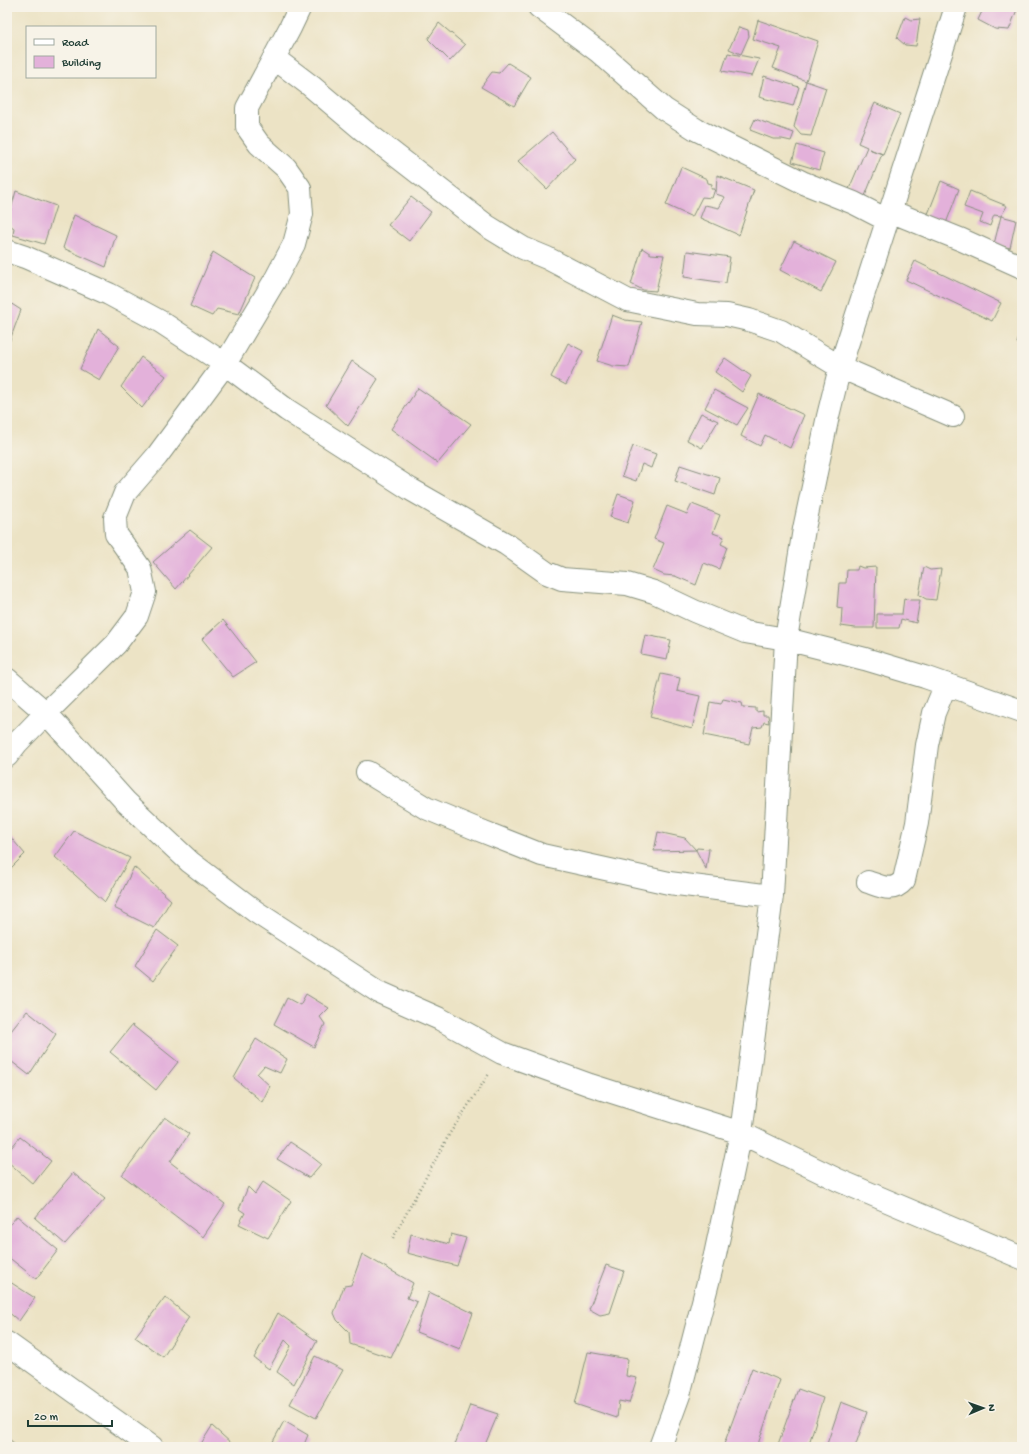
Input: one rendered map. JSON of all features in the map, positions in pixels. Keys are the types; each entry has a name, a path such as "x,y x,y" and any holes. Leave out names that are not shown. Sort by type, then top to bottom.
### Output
{"street":[{"path":"7,756 46,713 116,644 138,616 145,592 140,568 116,534 115,518 125,493 157,456 225,364 275,280 294,244 302,214 300,188 286,168 259,144 247,127 247,108 300,7"},
{"path":"539,7 599,52 664,109 697,130 804,183 889,215 962,240 1022,267"},
{"path":"660,1447 679,1395 715,1256 741,1133 772,896 786,640 804,529 840,367 956,7"},
{"path":"274,58 476,218 523,248 547,258 627,300 697,314 727,315 749,320 781,331 840,367 953,416"},
{"path":"7,251 25,257 108,294 161,322 225,364 287,410 410,489 506,544 547,573 562,579 627,584 634,586 654,592 694,611 745,632 865,659 946,684 1022,711"},
{"path":"7,680 46,713 126,802 190,862 256,912 379,992 440,1019 502,1053 590,1085 741,1133 838,1180 1022,1258"},
{"path":"868,882 889,888 898,887 904,880 917,823 927,745 934,713 946,684"},
{"path":"367,772 426,808 542,855 669,883 772,896"},
{"path":"7,1343 152,1447"}],"path":[{"path":"393,1238 450,1133 502,1053"}],"building":[{"path":"984,7 1018,7 1009,30 995,29 978,20"},
{"path":"905,17 911,20 920,19 916,46 905,45 897,38"},
{"path":"758,20 818,41 806,81 773,68 781,48 753,39"},
{"path":"439,23 465,45 450,61 428,39"},
{"path":"739,27 748,30 749,36 741,54 729,49"},
{"path":"728,53 759,59 752,76 722,71"},
{"path":"508,63 531,77 514,106 481,87 492,72 499,73"},
{"path":"764,76 799,87 793,106 759,97"},
{"path":"806,81 826,88 811,136 801,135 794,127"},
{"path":"875,103 900,114 883,154 869,149 882,154 865,196 849,189 867,147 858,143"},
{"path":"755,119 794,133 791,141 773,139 750,130"},
{"path":"552,132 575,159 547,189 518,161"},
{"path":"797,145 824,153 819,170 792,162"},
{"path":"681,167 707,179 708,183 712,184 711,189 715,189 712,198 702,197 692,217 666,205"},
{"path":"717,175 754,190 739,235 700,218 705,205 719,208 725,197 716,194"},
{"path":"941,181 959,189 945,226 926,219"},
{"path":"16,191 56,206 44,244 13,235 14,228 7,223"},
{"path":"970,191 1007,206 1001,216 994,215 990,226 980,222 983,214 964,207"},
{"path":"411,197 431,212 409,241 388,225"},
{"path":"74,215 116,235 106,267 63,248"},
{"path":"1001,216 1016,220 1010,248 994,244"},
{"path":"794,241 836,262 821,292 780,270"},
{"path":"642,248 651,254 664,255 656,291 643,290 631,284"},
{"path":"687,251 730,257 726,283 684,277"},
{"path":"213,252 255,278 239,314 217,309 212,316 190,306"},
{"path":"915,261 1001,303 992,321 906,280"},
{"path":"7,301 21,310 7,348"},
{"path":"612,315 625,320 642,322 629,367 613,366 597,361"},
{"path":"1022,328 1022,345 1017,343"},
{"path":"98,329 119,346 99,380 80,369"},
{"path":"568,343 583,351 566,385 551,377"},
{"path":"141,357 166,376 142,408 121,387"},
{"path":"725,358 751,376 742,392 715,372"},
{"path":"352,361 378,379 348,426 326,405"},
{"path":"418,388 471,424 438,463 391,429"},
{"path":"714,390 748,408 737,425 705,408"},
{"path":"759,394 804,415 790,448 765,435 760,446 741,436"},
{"path":"701,413 718,421 702,448 687,440"},
{"path":"633,446 656,454 651,468 642,464 636,481 622,476"},
{"path":"680,465 720,478 715,495 675,481"},
{"path":"618,494 635,500 628,523 610,517"},
{"path":"692,504 720,515 713,533 724,537 721,544 727,547 719,569 704,563 696,585 675,576 664,575 653,570 664,543 654,539 667,506 687,514"},
{"path":"190,530 212,547 176,589 153,562"},
{"path":"858,566 863,568 876,567 874,628 841,626 842,608 837,607 839,583 846,583 847,570 857,570"},
{"path":"924,567 930,570 941,569 936,600 926,599 919,595"},
{"path":"904,598 910,600 920,600 916,623 901,619 899,628 877,628 877,614 902,614"},
{"path":"223,620 256,662 233,677 202,639"},
{"path":"645,635 671,640 667,659 641,654"},
{"path":"661,674 680,678 677,691 700,696 692,729 650,717"},
{"path":"723,699 742,703 743,707 756,708 756,712 763,711 763,715 768,715 769,723 764,722 762,727 753,728 749,744 704,735 710,702 721,704"},
{"path":"74,831 130,858 105,902 55,857"},
{"path":"658,832 685,838 696,850 654,851"},
{"path":"7,833 25,854 7,872"},
{"path":"697,848 709,849 706,869 696,850"},
{"path":"134,867 171,900 154,928 114,908"},
{"path":"157,930 178,946 153,981 135,966"},
{"path":"306,994 329,1008 320,1017 325,1024 314,1047 274,1024 287,998 300,1005"},
{"path":"27,1011 56,1034 29,1075 7,1058 7,1036"},
{"path":"132,1025 178,1062 156,1090 110,1052"},
{"path":"256,1039 287,1059 280,1073 264,1066 257,1074 270,1086 262,1102 234,1078"},
{"path":"165,1117 189,1134 170,1162 225,1204 203,1237 122,1175"},
{"path":"20,1137 51,1161 33,1184 7,1161 7,1153"},
{"path":"290,1142 321,1164 309,1178 277,1159"},
{"path":"73,1173 105,1199 65,1244 35,1218"},
{"path":"263,1182 291,1201 268,1238 239,1224 245,1213 239,1209 248,1187 255,1194"},
{"path":"17,1216 58,1250 36,1279 7,1256 7,1228"},
{"path":"411,1234 449,1244 451,1234 466,1238 457,1266 407,1253"},
{"path":"362,1254 413,1283 407,1298 417,1302 391,1358 350,1344 349,1332 337,1320 334,1313 344,1286 351,1285"},
{"path":"606,1265 624,1271 610,1313 600,1315 589,1309"},
{"path":"7,1280 35,1298 19,1321 7,1311"},
{"path":"429,1292 473,1313 460,1349 416,1332"},
{"path":"165,1297 189,1317 163,1357 135,1337"},
{"path":"278,1313 317,1341 294,1384 277,1372 291,1346 285,1340 269,1369 254,1358"},
{"path":"588,1352 628,1359 626,1376 637,1378 629,1403 619,1401 617,1418 575,1404"},
{"path":"315,1356 343,1370 316,1418 290,1404"},
{"path":"752,1368 780,1380 757,1447 723,1447"},
{"path":"798,1389 823,1398 808,1447 777,1447"},
{"path":"841,1402 867,1412 855,1447 826,1447"},
{"path":"470,1405 498,1414 484,1447 454,1447"},
{"path":"284,1421 308,1435 303,1447 270,1447"},
{"path":"212,1426 231,1443 229,1447 199,1447"},
{"path":"7,1437 16,1445 15,1447 7,1447"}]}
